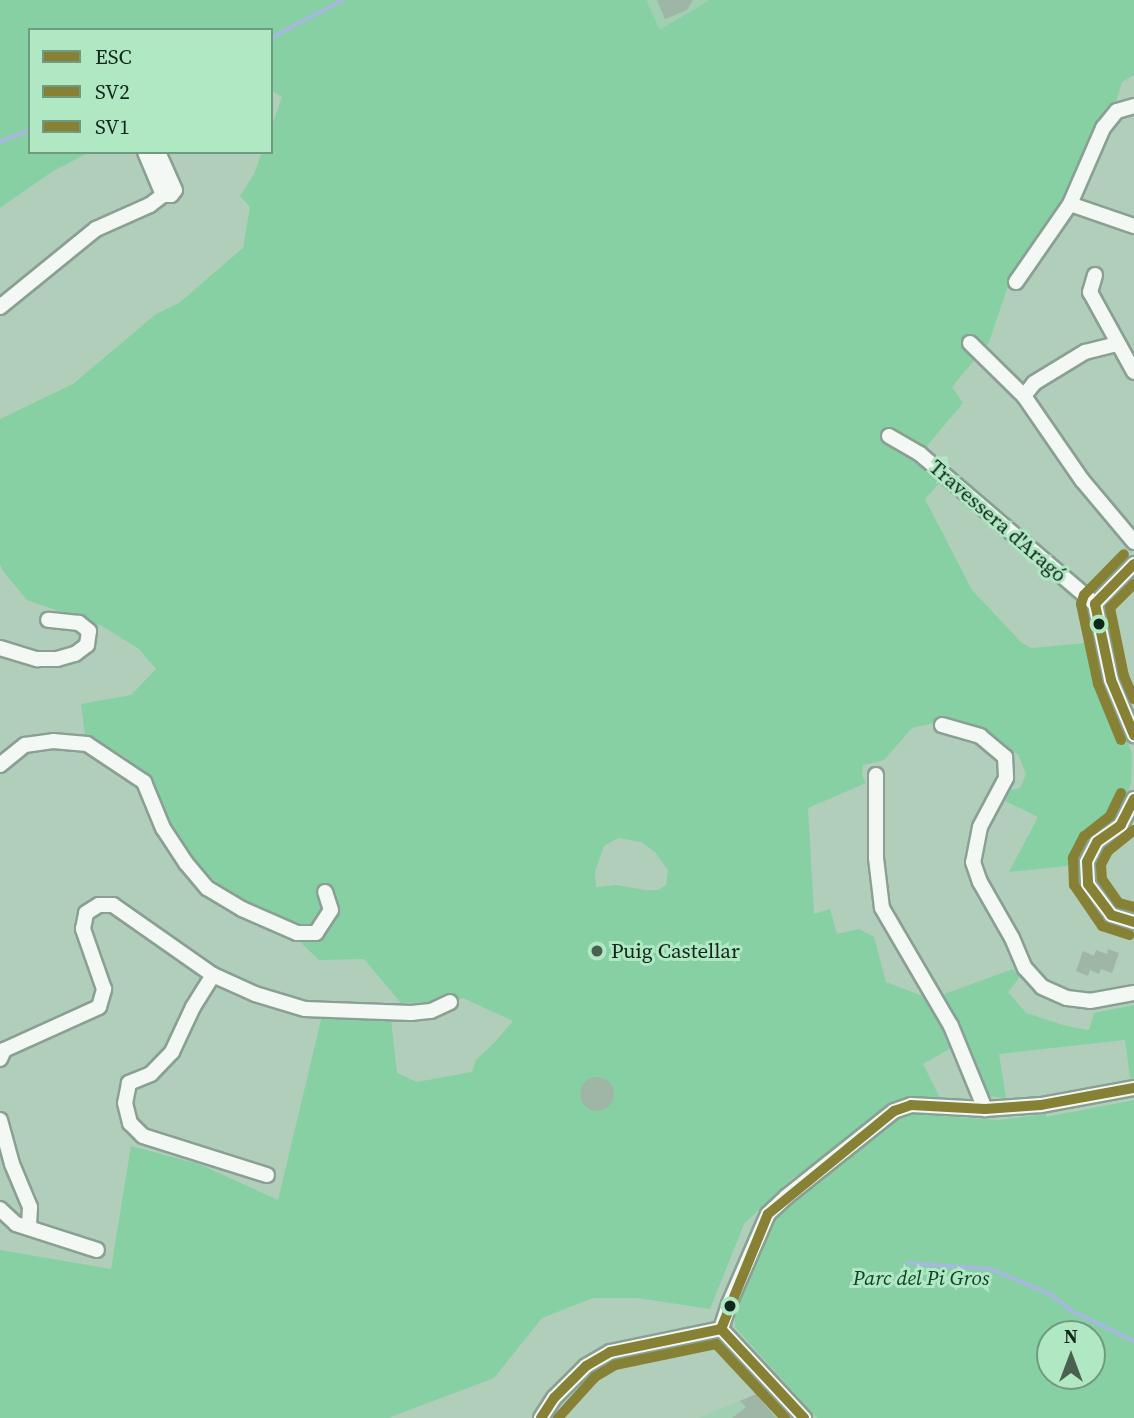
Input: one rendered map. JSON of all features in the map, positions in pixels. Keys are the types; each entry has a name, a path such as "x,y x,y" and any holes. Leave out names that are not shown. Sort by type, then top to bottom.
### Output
{"street":[{"path":"1016,282 1070,204 1103,128 1117,111 1134,106"},
{"path":"146,154 163,195"},
{"path":"0,307 96,229 150,205 163,195 171,195 175,190 159,154"},
{"path":"1070,204 1134,226"},
{"path":"1095,275 1090,292 1134,372"},
{"path":"970,343 1024,396 1082,480 1134,542"},
{"path":"1024,396 1034,383 1086,352 1117,344"},
{"name":"Travessera d'Aragó","path":"888,436 920,454 1095,604"},
{"path":"1134,564 1095,604 1111,680 1134,735"},
{"path":"0,648 37,659 57,659 75,654 88,645 89,631 79,623 48,620"},
{"path":"942,725 980,736 1005,757 1006,778 980,827 974,862 980,882 1012,938 1025,968 1042,987 1067,998 1090,1001 1134,993"},
{"path":"0,765 25,745 53,741 88,744 144,782 163,828 186,863 207,888 242,909 297,933 316,933 331,910 325,892"},
{"path":"876,775 879,900 951,1026 985,1109"},
{"path":"1134,799 1121,825 1097,842 1087,862 1088,884 1111,915 1134,922"},
{"path":"0,1059 4,1050 99,1007 104,989 83,929 86,913 99,905 113,905 213,975 256,994 305,1009 411,1013 431,1011 450,1002"},
{"path":"213,975 193,1007 172,1052 151,1074 129,1083 125,1103 130,1123 143,1136 267,1175"},
{"path":"721,1329 755,1239 768,1214 786,1196 894,1111 911,1105 985,1109 1041,1105 1134,1088"},
{"path":"0,1120 12,1164 30,1207 29,1227"},
{"path":"0,1209 16,1224 97,1250"},
{"path":"541,1418 554,1398 586,1366 610,1352 721,1329"},
{"path":"721,1329 804,1418"}],"shaded area":[{"path":"646,0 710,0 660,30"},
{"path":"766,1390 791,1418 699,1418"}],"green space":[{"path":"0,0 646,0 660,30 710,0 1134,0 1134,75 1122,82 1115,105 1069,199 1009,283 989,342 952,387 963,403 916,459 941,481 925,499 972,590 1022,643 1032,648 1096,642 1104,676 1132,754 1131,783 1121,808 1087,843 1077,865 1009,872 1038,817 1005,801 1011,790 1020,788 1026,774 1018,754 1007,750 978,728 942,721 912,728 884,760 863,765 862,775 866,783 808,808 814,914 830,909 837,934 859,929 874,937 886,982 933,1000 953,1047 923,1064 940,1098 903,1098 881,1110 825,1158 791,1179 744,1224 710,1309 637,1298 593,1298 542,1318 494,1378 388,1418 0,1418 0,1250 111,1269 131,1146 199,1164 278,1200 322,1016 391,1019 397,1073 417,1082 472,1072 476,1060 513,1021 463,998 450,1002 401,1003 364,959 319,960 268,911 225,890 198,866 174,835 151,789 126,757 85,735 81,704 131,695 156,669 139,649 102,626 27,600 0,564 0,419 73,384 156,314 179,303 243,248 250,207 240,196 254,174 261,154 273,154 273,122 282,97 273,91 273,28 28,28 28,154 86,154 53,171 0,208","holes":["618,838 641,842 655,852 668,870 666,885 658,890 616,885 596,887 595,872 604,846"]},
{"path":"1013,969 1020,977 1008,992 1026,1013 1066,1026 1089,1030 1094,1013 1134,1005 1134,1078 1130,1078 1125,1040 999,1054 1006,1098 987,1096 944,994"},
{"name":"Parc del Pi Gros","path":"1134,1100 1134,1418 817,1418 735,1327 735,1311 773,1222 897,1120 910,1114 997,1120 1046,1114 1046,1117"}],"building":[{"path":"657,0 693,0 687,10 665,19"},
{"path":"1108,949 1119,953 1112,973 1101,969 1099,974 1090,970 1088,976 1076,971 1083,951 1094,956 1096,950 1107,954"},
{"path":"597,1077 609,1082 614,1094 609,1106 597,1111 585,1106 580,1094 585,1082"},
{"path":"756,1394 776,1418 732,1418 746,1407 740,1401"}],"waterway":[{"path":"273,37 343,0"},
{"path":"0,142 28,131"},
{"path":"908,1263 990,1269 1052,1295 1072,1311 1134,1341"}],"transit line":[{"name":"SV2","path":"1121,740 1098,684 1081,604 1084,595 1124,554"},
{"name":"ESC","path":"1134,564 1095,604 1111,680 1134,735"},
{"name":"SV1","path":"1134,584 1110,608 1124,676 1134,699"},
{"name":"SV2","path":"1121,793 1110,816 1084,836 1073,858 1074,885 1102,926 1130,935"},
{"name":"ESC","path":"1134,799 1121,825 1097,842 1087,862 1088,884 1111,915 1134,922"},
{"name":"SV1","path":"1134,830 1108,851 1101,865 1102,879 1119,903 1134,907"},
{"name":"ESC","path":"721,1329 768,1214 894,1111 911,1105 985,1109 1041,1105 1134,1088"},
{"name":"ESC","path":"721,1329 804,1418"},
{"name":"ESC","path":"541,1418 554,1398 586,1366 610,1352 721,1329"},
{"name":"SV2","path":"558,1418 595,1377 615,1365 716,1344 785,1418"}],"place":[{"name":"Puig Castellar","path":"597,951"}]}
